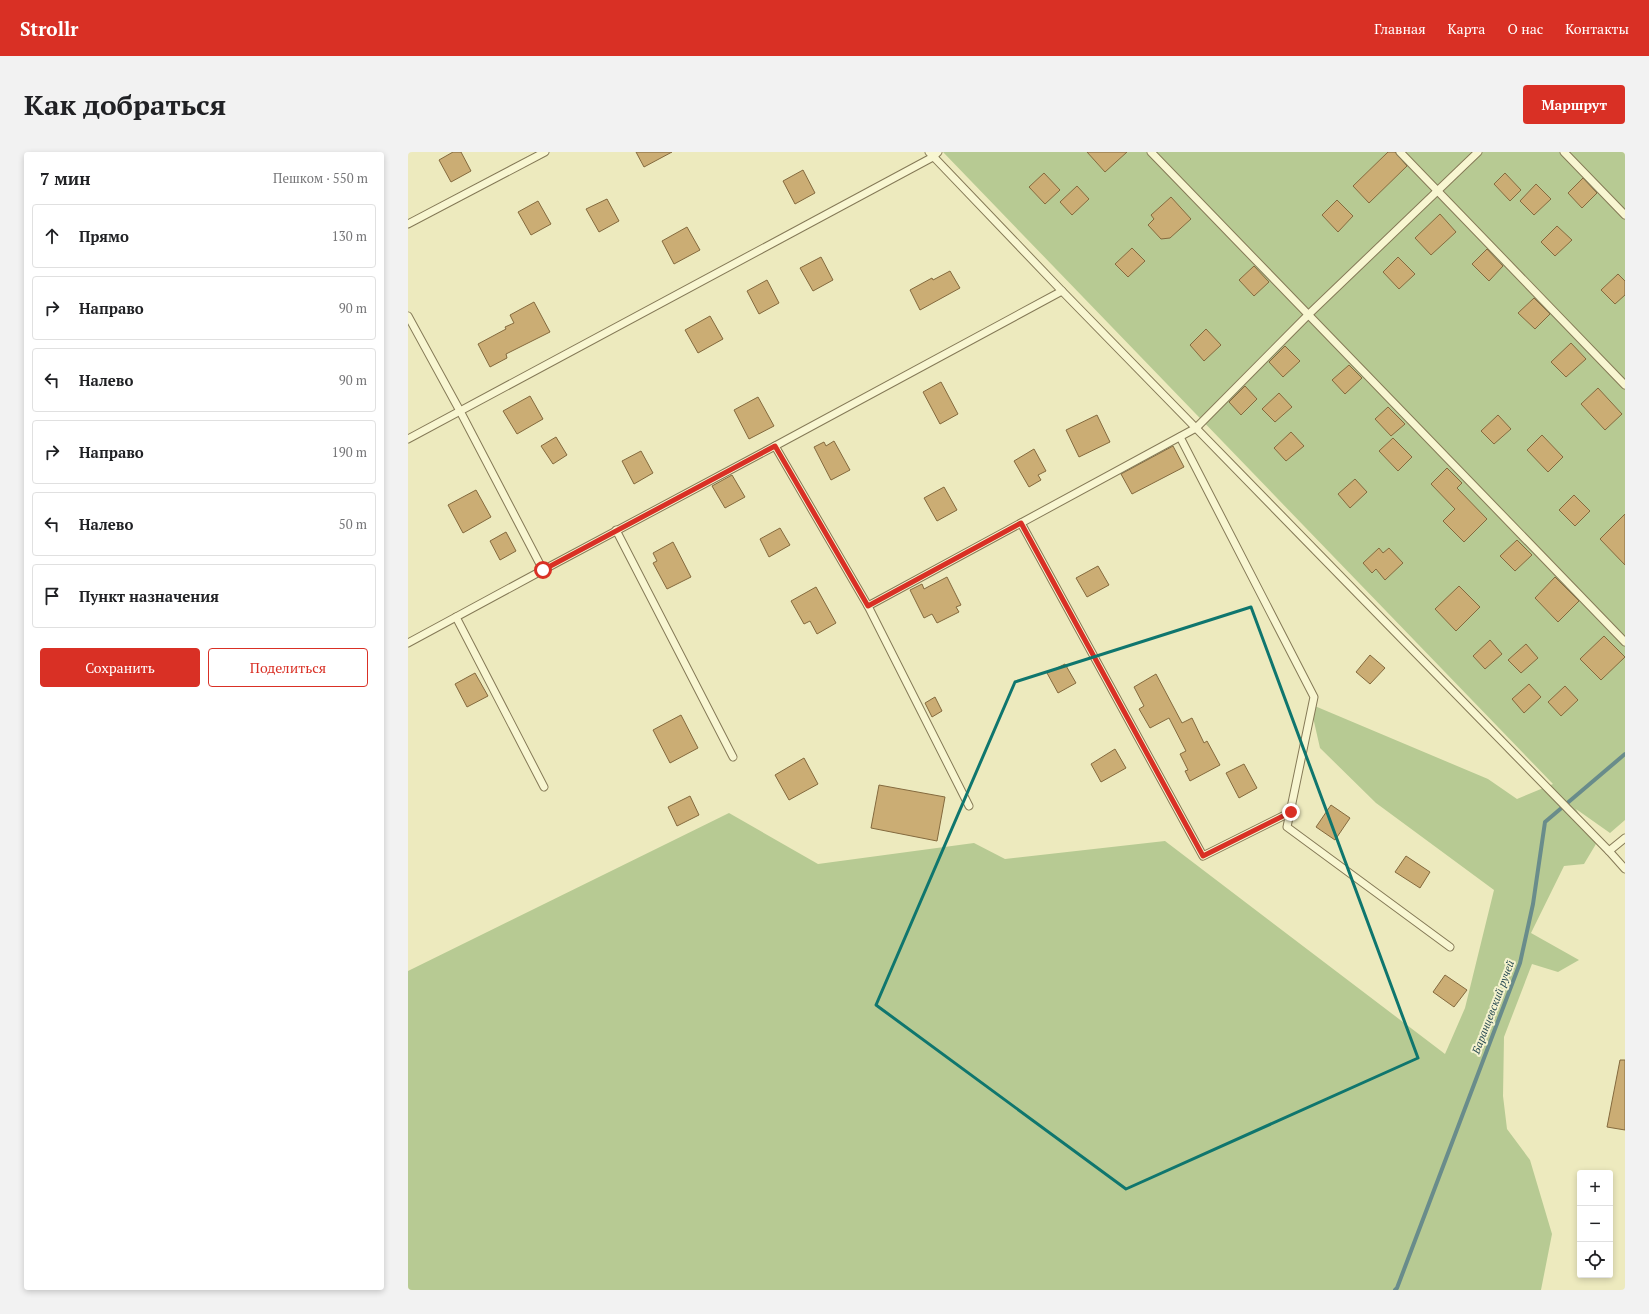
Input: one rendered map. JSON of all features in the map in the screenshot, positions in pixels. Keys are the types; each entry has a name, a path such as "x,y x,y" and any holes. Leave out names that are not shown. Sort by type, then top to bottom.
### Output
{"lane":[{"path":"408,224 545,152"},
{"path":"1151,152 1625,642"},
{"path":"1400,152 1625,385"},
{"path":"868,606 1196,428 1309,314 1478,152"},
{"path":"1564,152 1625,215"},
{"path":"408,439 933,154 1062,290 1625,869"},
{"path":"408,643 1062,290"},
{"path":"408,316 460,411 543,570"},
{"path":"1180,436 1314,697 1287,827 1450,947"},
{"path":"775,446 868,606 969,806"},
{"path":"1021,523 1203,856 1291,812"},
{"path":"616,530 733,757"},
{"path":"456,617 544,787"},
{"path":"1609,851 1625,838"}],"highlighted area":[{"path":"1251,607 1418,1058 1126,1189 876,1005 1015,682"}],"green space":[{"path":"943,152 1625,152 1625,820 1610,833 1576,809 1596,844 1584,864 1564,866 1531,933 1579,960 1558,972 1532,964 1504,1037 1503,1096 1507,1129 1530,1160 1552,1234 1541,1290 408,1290 408,971 729,813 818,864 974,843 1005,859 1165,841 1445,1054 1465,1008 1494,890 1376,803 1320,748 1310,704 1488,779 1517,799 1553,784"}],"building":[{"path":"453,152 461,152 471,171 451,182 439,160"},
{"path":"636,152 672,152 644,167"},
{"path":"1087,152 1127,152 1105,172"},
{"path":"1388,152 1395,152 1407,166 1369,203 1353,186"},
{"path":"803,170 815,193 795,204 783,181"},
{"path":"1044,173 1060,190 1045,204 1029,187"},
{"path":"1505,173 1521,190 1510,201 1494,184"},
{"path":"1583,178 1597,193 1582,208 1568,193"},
{"path":"1536,184 1551,199 1534,215 1520,201"},
{"path":"1077,186 1089,199 1072,215 1060,202"},
{"path":"1171,197 1191,219 1170,238 1161,239 1148,225 1154,219 1151,215"},
{"path":"607,199 619,221 599,232 586,209"},
{"path":"1337,200 1353,216 1338,232 1322,215"},
{"path":"538,201 551,224 531,235 518,212"},
{"path":"1440,214 1456,232 1431,255 1415,238"},
{"path":"1557,226 1572,240 1555,256 1541,242"},
{"path":"687,227 700,250 674,264 662,241"},
{"path":"1132,248 1145,261 1128,277 1115,264"},
{"path":"1487,249 1503,266 1489,281 1472,264"},
{"path":"821,257 833,280 813,291 800,268"},
{"path":"1398,257 1415,274 1399,289 1383,272"},
{"path":"1254,266 1269,282 1254,296 1239,280"},
{"path":"950,271 960,288 920,310 910,290 932,278 933,280"},
{"path":"1618,274 1625,281 1625,295 1615,304 1601,290"},
{"path":"767,280 779,303 759,314 747,291"},
{"path":"1534,298 1550,314 1535,329 1518,313"},
{"path":"534,302 550,332 506,354 507,358 490,367 478,344 514,323 510,315"},
{"path":"710,316 723,339 698,353 685,330"},
{"path":"1206,329 1221,345 1204,361 1190,345"},
{"path":"1571,343 1586,359 1566,377 1551,362"},
{"path":"1285,346 1300,361 1283,377 1269,362"},
{"path":"1349,365 1362,378 1345,394 1332,380"},
{"path":"941,382 958,414 940,424 923,392"},
{"path":"1245,386 1257,399 1241,415 1229,402"},
{"path":"1598,388 1622,414 1605,430 1581,404"},
{"path":"1279,393 1292,407 1275,422 1262,409"},
{"path":"530,396 543,419 517,434 503,411"},
{"path":"758,397 774,426 749,439 734,410"},
{"path":"1388,407 1405,424 1391,436 1375,419"},
{"path":"1097,415 1110,442 1079,457 1066,430"},
{"path":"1498,415 1511,429 1494,444 1481,431"},
{"path":"1291,432 1304,446 1286,461 1274,448"},
{"path":"1542,435 1563,457 1548,472 1527,450"},
{"path":"556,437 567,455 553,464 541,446"},
{"path":"1393,438 1412,457 1398,471 1379,451"},
{"path":"834,441 850,470 831,480 814,447 824,442 826,446"},
{"path":"1173,446 1184,467 1132,494 1121,474"},
{"path":"1034,449 1046,471 1038,475 1041,480 1029,487 1014,461"},
{"path":"641,451 653,473 634,484 622,461"},
{"path":"1447,468 1462,483 1457,488 1487,519 1464,542 1443,521 1455,509 1431,484"},
{"path":"732,475 745,497 725,508 712,486"},
{"path":"1355,479 1367,492 1350,508 1338,494"},
{"path":"944,487 957,510 937,521 924,498"},
{"path":"476,490 491,517 463,533 448,505"},
{"path":"1574,495 1590,511 1575,526 1559,510"},
{"path":"1625,514 1625,565 1600,539"},
{"path":"780,528 790,545 769,557 760,539"},
{"path":"506,532 516,551 500,560 490,541"},
{"path":"1517,540 1532,555 1515,571 1500,556"},
{"path":"673,542 691,577 667,589 653,563 657,561 653,553"},
{"path":"1379,548 1383,553 1389,548 1403,563 1385,580 1376,569 1372,573 1363,563"},
{"path":"1098,566 1109,585 1087,597 1076,578"},
{"path":"947,577 961,605 956,607 959,612 937,623 932,614 924,618 910,590 922,584 924,589"},
{"path":"1555,577 1579,601 1558,622 1535,598"},
{"path":"1459,586 1480,607 1456,631 1435,609"},
{"path":"816,587 836,623 817,634 810,621 804,624 791,601"},
{"path":"1604,636 1625,657 1601,680 1580,659"},
{"path":"1490,640 1502,654 1485,669 1473,656"},
{"path":"1526,644 1538,658 1521,673 1508,660"},
{"path":"1370,655 1385,668 1370,684 1356,672"},
{"path":"1065,664 1076,683 1058,693 1047,673"},
{"path":"475,673 488,696 467,707 455,684"},
{"path":"1156,674 1182,723 1192,718 1204,743 1207,741 1220,765 1190,781 1185,771 1188,770 1180,754 1186,751 1169,718 1150,728 1139,709 1144,706 1134,687"},
{"path":"1529,684 1541,697 1524,713 1512,699"},
{"path":"1565,686 1578,700 1561,716 1548,702"},
{"path":"935,697 942,711 932,717 925,703"},
{"path":"681,715 698,748 670,763 653,730"},
{"path":"1115,749 1126,768 1101,782 1091,764"},
{"path":"804,758 818,784 789,800 775,775"},
{"path":"1244,764 1257,788 1239,798 1226,773"},
{"path":"879,785 945,797 937,841 871,828"},
{"path":"690,796 699,815 677,826 668,807"},
{"path":"1331,805 1350,818 1335,840 1316,827"},
{"path":"1406,856 1430,872 1420,888 1395,872"},
{"path":"1445,975 1467,990 1454,1007 1433,992"},
{"path":"1620,1060 1625,1060 1625,1130 1607,1127"}],"waterway":[{"name":"Баранцевский ручей","path":"1395,1290 1520,963 1533,904 1545,822 1625,754"}],"route":[{"path":"543,570 775,446 868,606 1021,523 1203,856 1291,812"}]}
